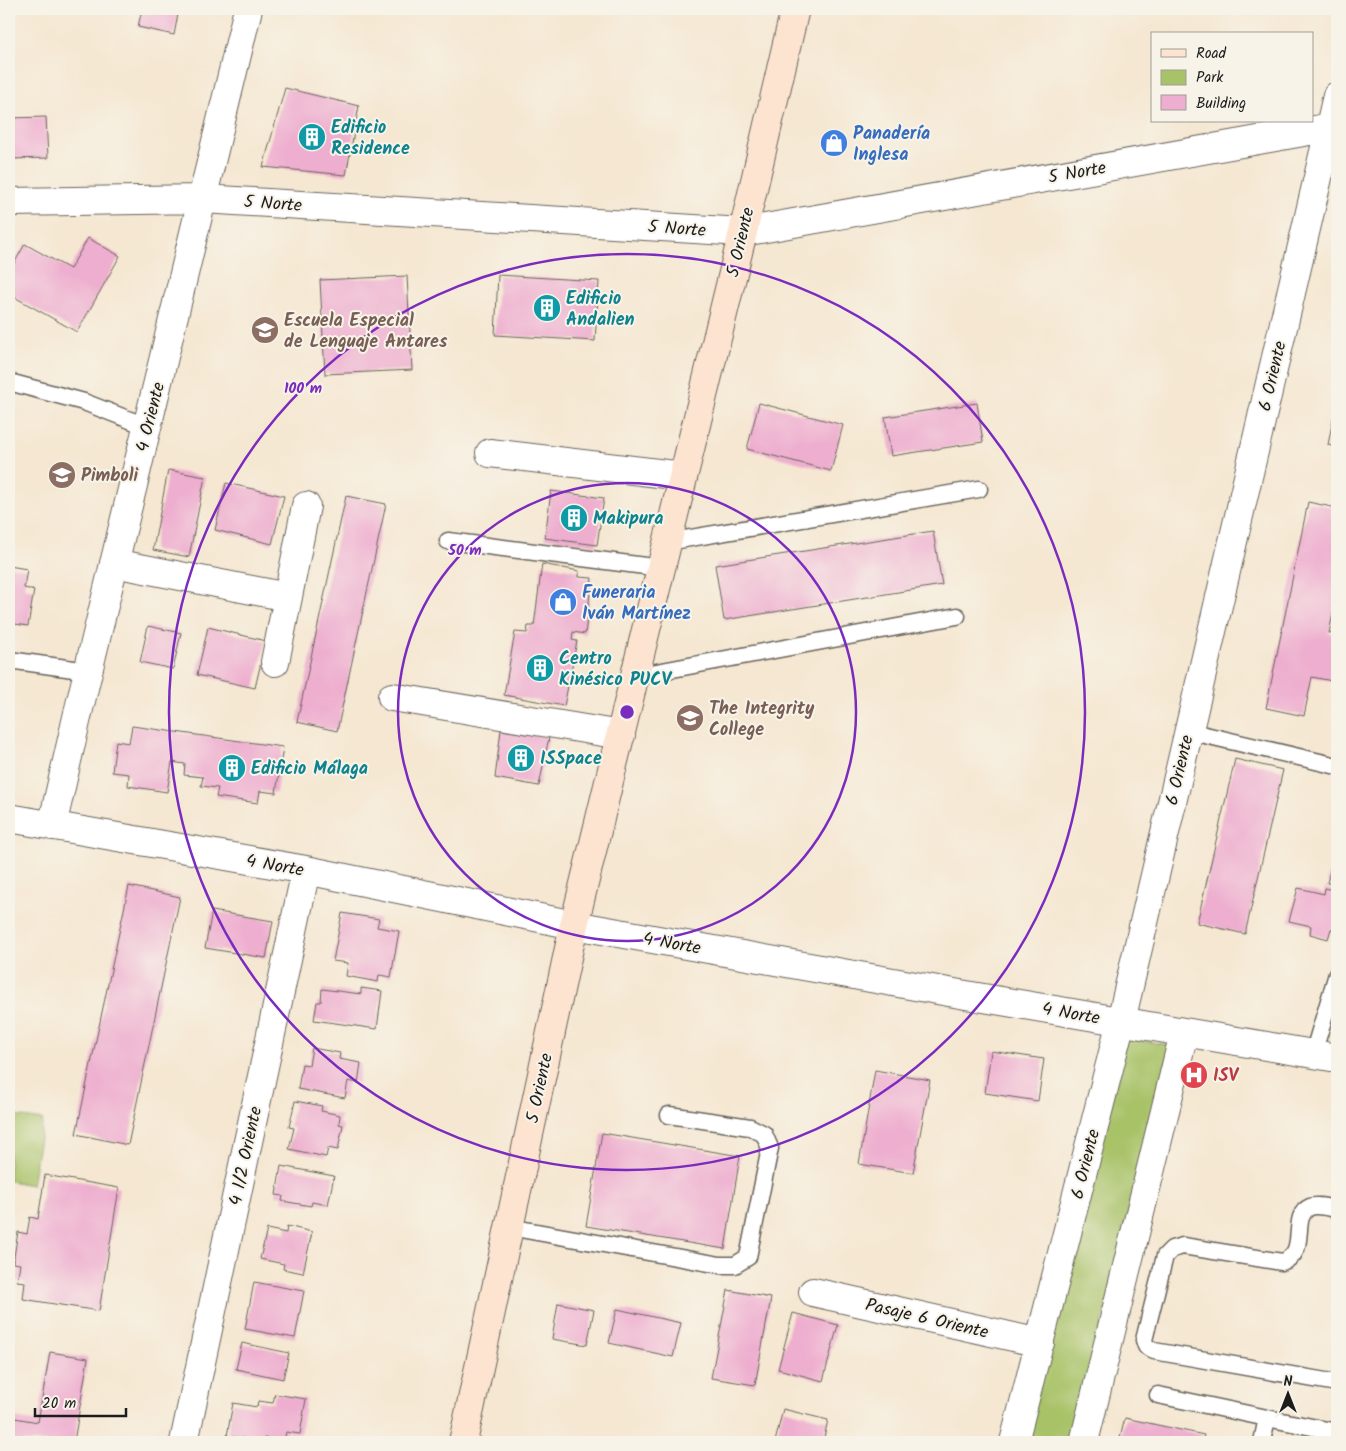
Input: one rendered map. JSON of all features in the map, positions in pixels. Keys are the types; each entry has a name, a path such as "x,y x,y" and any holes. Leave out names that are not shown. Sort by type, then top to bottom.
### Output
{"main road":[{"name":"5 Oriente","path":"463,1442 574,925 743,232 795,9"}],"street":[{"name":"4 Oriente","path":"52,826 248,9"},
{"name":"6 Oriente","path":"1014,1442 1121,1021 1188,731 1334,126 1337,96"},
{"name":"5 Norte","path":"9,202 203,199 743,232 1334,126"},
{"path":"490,452 684,476"},
{"path":"275,662 306,506"},
{"path":"114,563 288,597"},
{"path":"392,697 620,735"},
{"name":"4 Norte","path":"9,818 306,870 574,925 1325,1056"},
{"name":"4 1/2 Oriente","path":"184,1442 306,870"},
{"path":"1084,1442 1184,1032"},
{"name":"Pasaje 6 Oriente","path":"813,1292 1040,1343"}],"lane":[{"path":"10,381 84,402 148,427"},
{"path":"448,542 664,555 979,489"},
{"path":"635,676 957,616"},
{"path":"9,660 88,671"},
{"path":"1188,731 1337,766"},
{"path":"1325,1056 1337,974"},
{"path":"509,1227 720,1265 735,1265 748,1257 770,1148 764,1134 750,1127 669,1115"},
{"path":"1337,1209 1317,1206 1309,1207 1302,1214 1296,1253 1290,1259 1282,1262 1183,1246 1172,1249 1165,1256 1144,1340 1146,1346 1154,1351 1337,1383"},
{"path":"1158,1396 1337,1432"},
{"path":"1262,1442 1267,1418"}],"green space":[{"path":"1125,1038 1171,1045 1073,1442 1025,1442"},
{"path":"9,1115 43,1120 32,1185 9,1181"}],"building":[{"path":"142,9 179,9 174,35 138,27"},
{"name":"Edificio Residence","path":"285,88 359,106 346,175 263,167"},
{"path":"46,117 48,158 9,159 9,118"},
{"path":"88,238 120,256 77,332 9,294 9,265 12,267 25,244 70,269"},
{"name":"Edificio Andalien","path":"498,275 599,281 595,341 495,335"},
{"path":"407,276 412,370 325,374 320,280"},
{"path":"759,403 843,425 831,471 747,449"},
{"path":"977,403 983,442 891,456 885,417"},
{"path":"1337,403 1337,447 1328,445"},
{"path":"168,470 205,477 189,557 153,550"},
{"path":"226,483 284,496 272,544 215,530"},
{"name":"Makipura","path":"551,491 604,498 597,545 545,538"},
{"path":"346,496 386,504 337,731 297,722"},
{"path":"1308,502 1337,508 1337,594 1329,633 1337,635 1337,682 1312,677 1304,716 1266,708"},
{"path":"933,531 942,585 724,620 715,565"},
{"path":"542,564 579,571 579,577 592,578 585,634 573,632 572,640 577,641 564,706 504,695 515,632 527,633 528,626 534,626"},
{"path":"9,566 27,569 24,588 34,590 28,626 9,623"},
{"path":"148,626 181,633 173,669 140,662"},
{"path":"208,627 266,641 255,688 197,675"},
{"name":"Edificio Málaga","path":"132,726 283,747 276,793 260,791 258,803 216,797 218,788 201,786 203,777 184,775 185,764 172,762 167,792 128,786 129,774 112,772 116,741 129,743"},
{"name":"ISSpace","path":"501,730 549,737 539,786 495,778"},
{"path":"1235,759 1283,770 1245,934 1197,923"},
{"path":"1333,859 1337,860 1337,885 1327,883"},
{"path":"129,886 180,897 128,1145 76,1134"},
{"path":"1298,888 1324,894 1325,888 1337,891 1337,931 1331,929 1328,939 1310,934 1311,926 1289,921"},
{"path":"212,911 273,921 266,958 205,948"},
{"path":"342,913 379,919 377,927 399,931 391,977 379,975 378,982 346,976 348,963 333,961"},
{"path":"361,988 382,991 377,1029 314,1020 317,1002 321,1002 322,989 361,994"},
{"path":"312,1048 340,1053 339,1059 361,1063 358,1083 348,1081 345,1098 298,1089 302,1064 309,1065"},
{"path":"991,1051 1044,1059 1038,1101 985,1093"},
{"path":"875,1070 930,1080 913,1173 859,1164"},
{"path":"295,1101 322,1106 321,1111 340,1115 339,1124 343,1125 338,1150 328,1148 326,1157 289,1149 294,1128 289,1127"},
{"path":"602,1133 740,1156 725,1249 586,1226"},
{"path":"281,1166 334,1176 328,1205 312,1202 311,1206 282,1201 283,1196 276,1195"},
{"path":"45,1175 119,1188 99,1311 23,1299 25,1282 17,1281 20,1264 13,1263 18,1232 27,1234 30,1217 38,1219"},
{"path":"287,1226 312,1232 303,1273 283,1269 284,1264 260,1259 267,1229 286,1233"},
{"path":"254,1282 304,1291 295,1338 245,1329"},
{"path":"728,1290 771,1298 755,1385 711,1378"},
{"path":"558,1303 594,1310 587,1345 552,1339"},
{"path":"617,1309 681,1323 673,1357 609,1343"},
{"path":"793,1313 838,1325 823,1381 778,1369"},
{"path":"242,1343 289,1353 283,1379 236,1369"},
{"path":"50,1352 88,1358 74,1442 9,1442 9,1417 38,1422"},
{"path":"275,1394 306,1399 300,1434 286,1432 284,1441 264,1438 264,1441 227,1436 233,1403 257,1407 258,1401 273,1403"},
{"path":"783,1409 828,1420 823,1442 775,1442"},
{"path":"1125,1418 1204,1435 1202,1442 1119,1442"}],"place":[{"name":"Edificio Residence","path":"312,137"},
{"name":"Panadería Inglesa","path":"834,143"},
{"name":"Edificio Andalien","path":"547,308"},
{"name":"Escuela Especial de Lenguaje Antares","path":"265,330"},
{"name":"Pimboli","path":"62,475"},
{"name":"Makipura","path":"574,518"},
{"name":"Funeraria Iván Martínez","path":"563,602"},
{"name":"Centro Kinésico PUCV","path":"540,668"},
{"name":"The Integrity College","path":"690,718"},
{"name":"ISSpace","path":"521,758"},
{"name":"Edificio Málaga","path":"232,768"},
{"name":"ISV","path":"1194,1075"}]}
